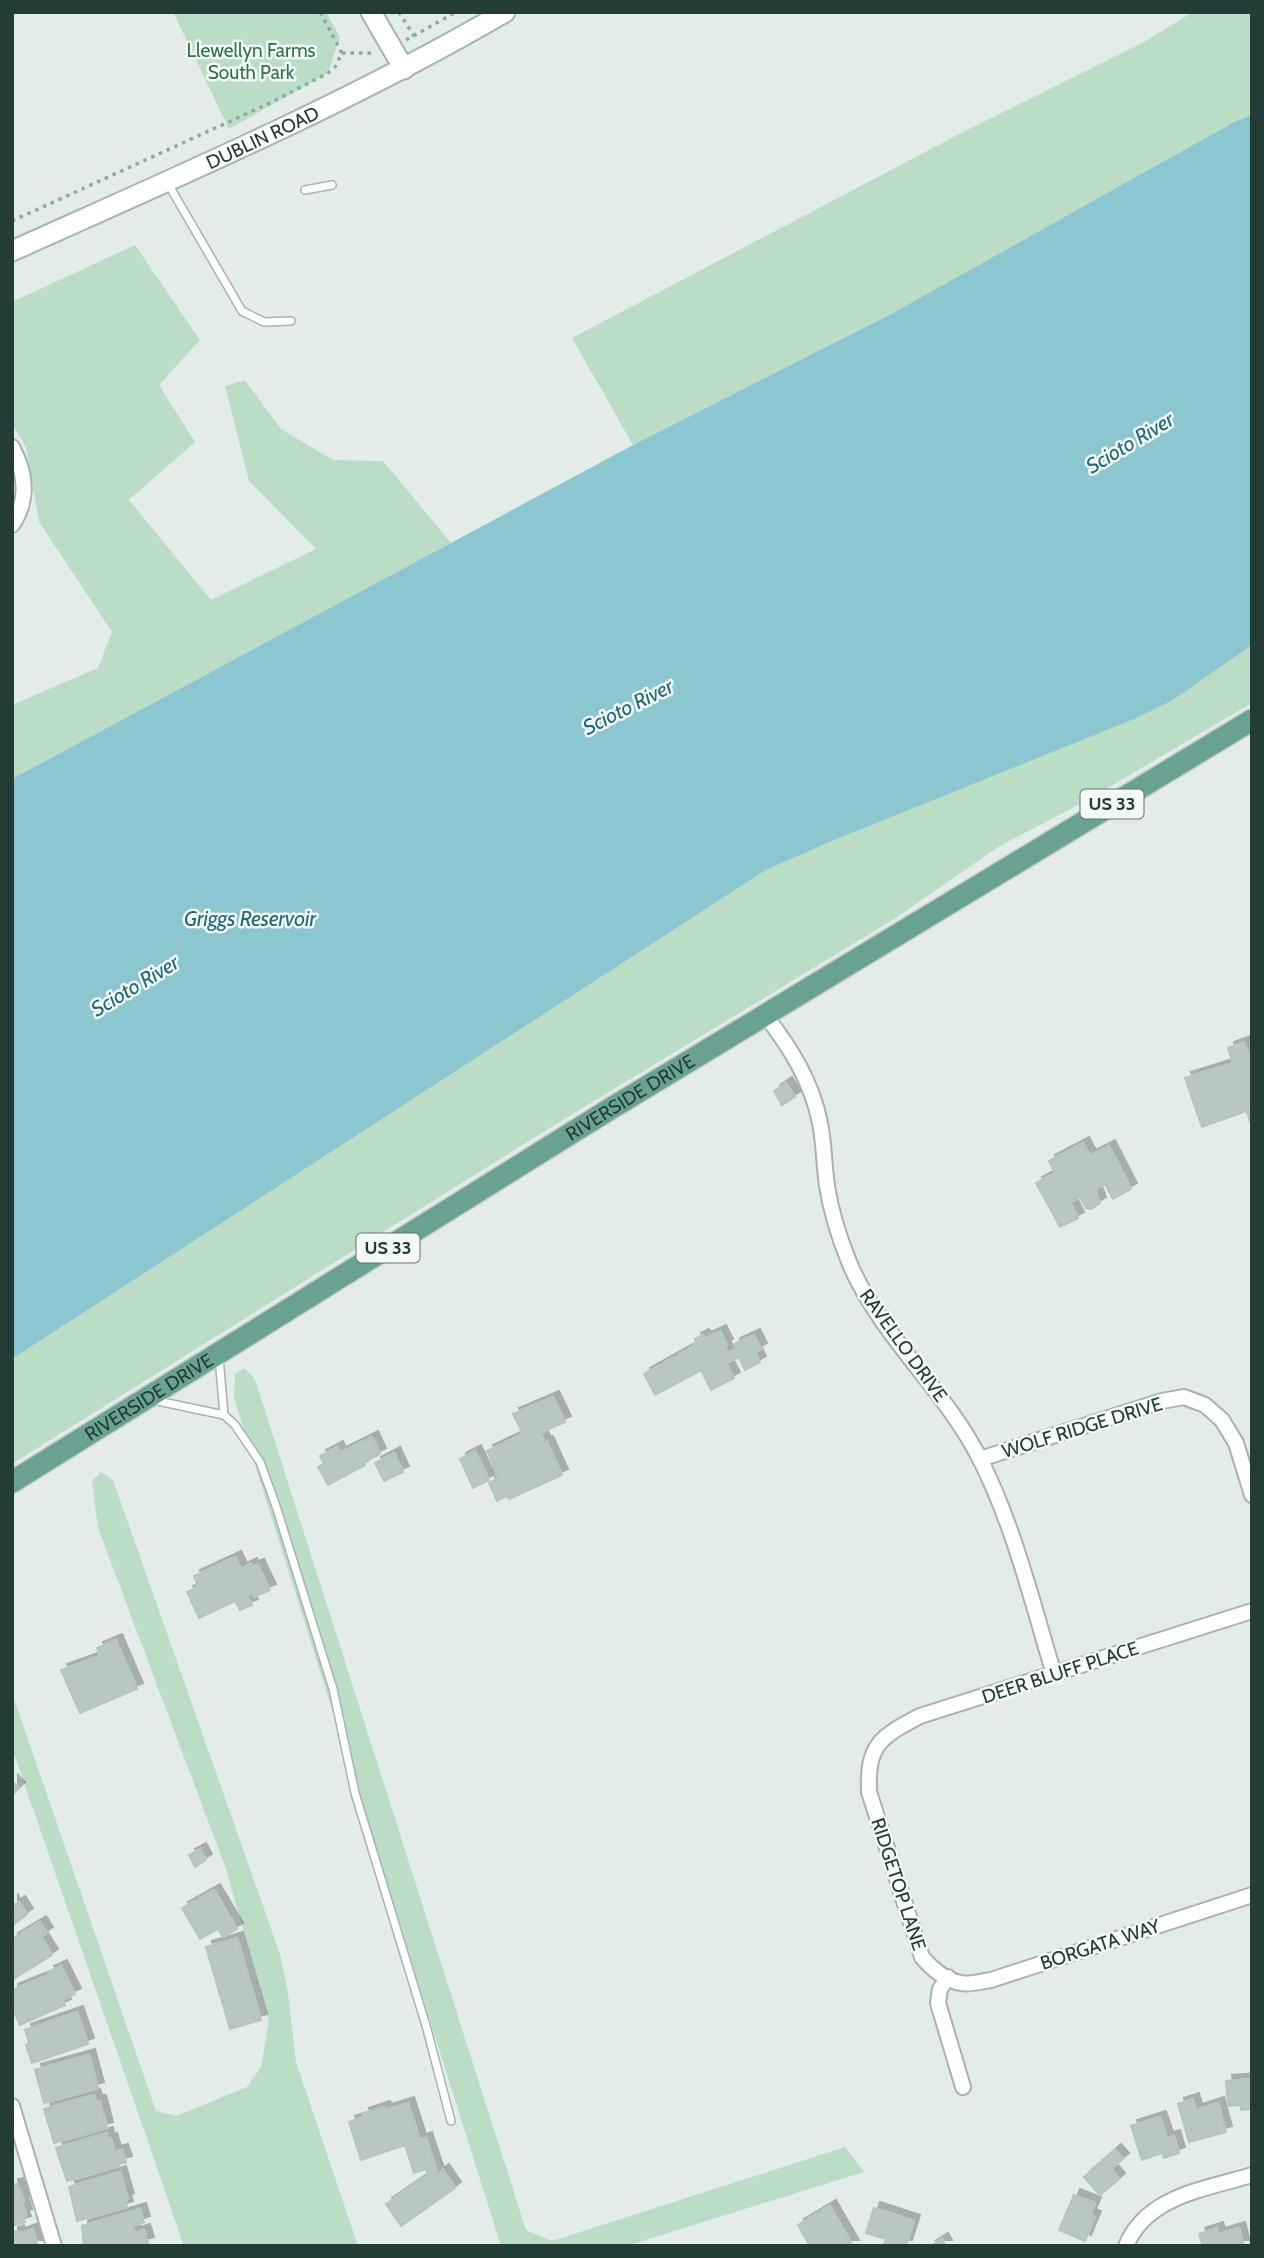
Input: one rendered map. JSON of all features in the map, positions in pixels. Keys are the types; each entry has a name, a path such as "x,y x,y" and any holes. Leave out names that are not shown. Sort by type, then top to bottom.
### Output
{"main road":[{"path":"371,12 404,69"},
{"name":"DUBLIN ROAD","path":"12,251 326,108 404,69 505,12"},
{"name":"RIVERSIDE DRIVE","path":"12,1482 765,1015 1252,720"}],"street":[{"path":"12,447 24,481 24,497 20,513 12,525"},
{"name":"RAVELLO DRIVE","path":"765,1015 787,1044 812,1097 820,1122 831,1209 862,1290 894,1338 943,1398 980,1459 1005,1516 1055,1674"},
{"name":"WOLF RIDGE DRIVE","path":"980,1459 1162,1401 1184,1398 1205,1405 1222,1420 1236,1443 1252,1495"},
{"name":"DEER BLUFF PLACE","path":"875,1747 895,1730 920,1716 1252,1611"},
{"name":"RIDGETOP LANE","path":"875,1747 868,1772 869,1793 922,1957 929,1966 948,1977"},
{"name":"BORGATA WAY","path":"948,1977 961,1983 991,1980 1252,1895"},
{"path":"948,1977 940,1989 939,2003 963,2087"},
{"path":"12,2106 54,2246"},
{"path":"1126,2246 1135,2228 1154,2209 1178,2198 1252,2175"}],"lane":[{"path":"166,182 242,311 264,322 291,321"},
{"path":"305,190 332,185"},
{"path":"219,1353 224,1415"},
{"path":"145,1399 224,1415 260,1462 333,1689 355,1793 427,2029 451,2121"}],"path":[{"path":"12,221 270,103 328,73 335,67 342,53 320,12"},
{"path":"399,12 414,36"}],"green space":[{"name":"Llewellyn Farms South Park","path":"173,12 326,12 340,37 328,73 229,129"},
{"path":"1193,12 1252,12 1252,115 1234,122 893,313 633,445 572,338 965,131 1144,42"},
{"path":"135,245 200,340 159,385 195,442 129,500 211,600 316,549 249,481 225,386 245,380 281,429 333,460 383,461 451,543 12,779 12,705 98,668 112,632 39,522 26,447 12,424 12,302"},
{"path":"1252,645 1252,703 1082,803 998,847 896,918 540,1134 12,1464 12,1359 766,870 1173,700"},
{"path":"244,1368 255,1379 526,2230 552,2241 845,2147 864,2172 626,2246 501,2246 234,1398 235,1374"},
{"path":"101,1472 113,1480 280,1954 288,1993 296,2062 358,2246 184,2246 12,1748 12,1693 156,2111 176,2116 247,2087 261,2067 269,2020 226,1869 98,1528 92,1481"}],"water":[{"name":"Griggs Reservoir","path":"1252,115 1252,645 1173,700 1134,719 766,870 12,1359 12,779 633,445 893,313 1234,122"}],"building":[{"path":"1244,1042 1252,1063 1252,1127 1247,1113 1249,1110 1202,1127 1185,1078 1233,1063 1228,1048"},
{"path":"786,1083 795,1097 782,1105 774,1091"},
{"path":"1083,1143 1090,1156 1109,1146 1131,1189 1113,1199 1105,1184 1095,1189 1100,1203 1091,1209 1086,1208 1080,1197 1070,1202 1078,1218 1060,1227 1036,1183 1055,1173 1049,1161"},
{"path":"720,1331 728,1353 736,1348 736,1343 754,1335 761,1349 755,1352 760,1362 745,1370 739,1357 726,1363 734,1378 711,1390 701,1370 655,1395 644,1374 694,1346 695,1339"},
{"path":"553,1397 565,1422 540,1433 562,1475 509,1499 507,1496 497,1501 489,1483 499,1478 487,1451 523,1434 513,1414"},
{"path":"372,1437 380,1454 328,1485 318,1467 324,1464 320,1456 337,1447 340,1453"},
{"path":"475,1451 489,1480 473,1488 460,1459"},
{"path":"394,1453 403,1472 384,1481 375,1463"},
{"path":"235,1557 241,1569 251,1564 252,1567 258,1565 270,1590 254,1597 252,1593 247,1595 252,1605 240,1610 235,1601 199,1618 187,1592 198,1587 194,1576"},
{"path":"116,1640 137,1689 80,1713 61,1670 100,1656 97,1648"},
{"path":"12,1781 19,1788 12,1795"},
{"path":"200,1849 206,1860 195,1867 189,1855"},
{"path":"214,1890 237,1929 223,1937 218,1929 200,1939 182,1908"},
{"path":"12,1901 15,1905 19,1902 27,1914 12,1926"},
{"path":"40,1922 47,1933 41,1937 52,1955 12,1980 12,1939"},
{"path":"237,1938 261,2020 230,2029 206,1947"},
{"path":"61,1966 75,1994 62,2000 65,2005 20,2025 12,2007 12,1990 49,1975 48,1972"},
{"path":"77,2012 88,2044 32,2063 26,2045 29,2043 25,2030"},
{"path":"89,2055 98,2088 44,2103 35,2070"},
{"path":"1252,2079 1252,2109 1241,2110 1241,2105 1228,2106 1226,2081"},
{"path":"94,2095 96,2101 100,2101 107,2128 54,2143 44,2109"},
{"path":"1193,2099 1196,2110 1218,2103 1226,2132 1189,2142 1178,2104"},
{"path":"408,2103 420,2140 426,2138 438,2174 443,2170 455,2188 401,2226 386,2204 428,2175 426,2169 414,2173 405,2145 361,2160 349,2122 384,2107 386,2110"},
{"path":"1160,2117 1167,2138 1174,2136 1179,2153 1164,2158 1162,2153 1142,2160 1131,2126"},
{"path":"107,2133 115,2152 122,2150 126,2162 67,2181 56,2148"},
{"path":"1115,2150 1123,2159 1111,2169 1119,2179 1100,2195 1084,2177"},
{"path":"120,2172 128,2199 125,2200 127,2207 77,2221 69,2187"},
{"path":"17,2184 26,2215 23,2216 25,2222 12,2226 12,2185"},
{"path":"1074,2195 1095,2203 1090,2215 1095,2217 1085,2241 1059,2230"},
{"path":"830,2206 853,2246 810,2246 798,2225"},
{"path":"874,2208 914,2221 906,2246 884,2244 886,2239 866,2233"},
{"path":"140,2209 144,2222 132,2226 135,2233 144,2230 148,2243 137,2246 84,2246 82,2226"},
{"path":"1217,2228 1219,2234 1239,2228 1244,2246 1203,2246 1199,2234"},
{"path":"33,2229 36,2246 12,2246 12,2233 18,2231 19,2234"},
{"path":"942,2239 946,2246 931,2246"}],"water label":[{"name":"Scioto River","path":"1130,443"},
{"name":"Scioto River","path":"628,707"},
{"name":"Scioto River","path":"135,986"}]}
